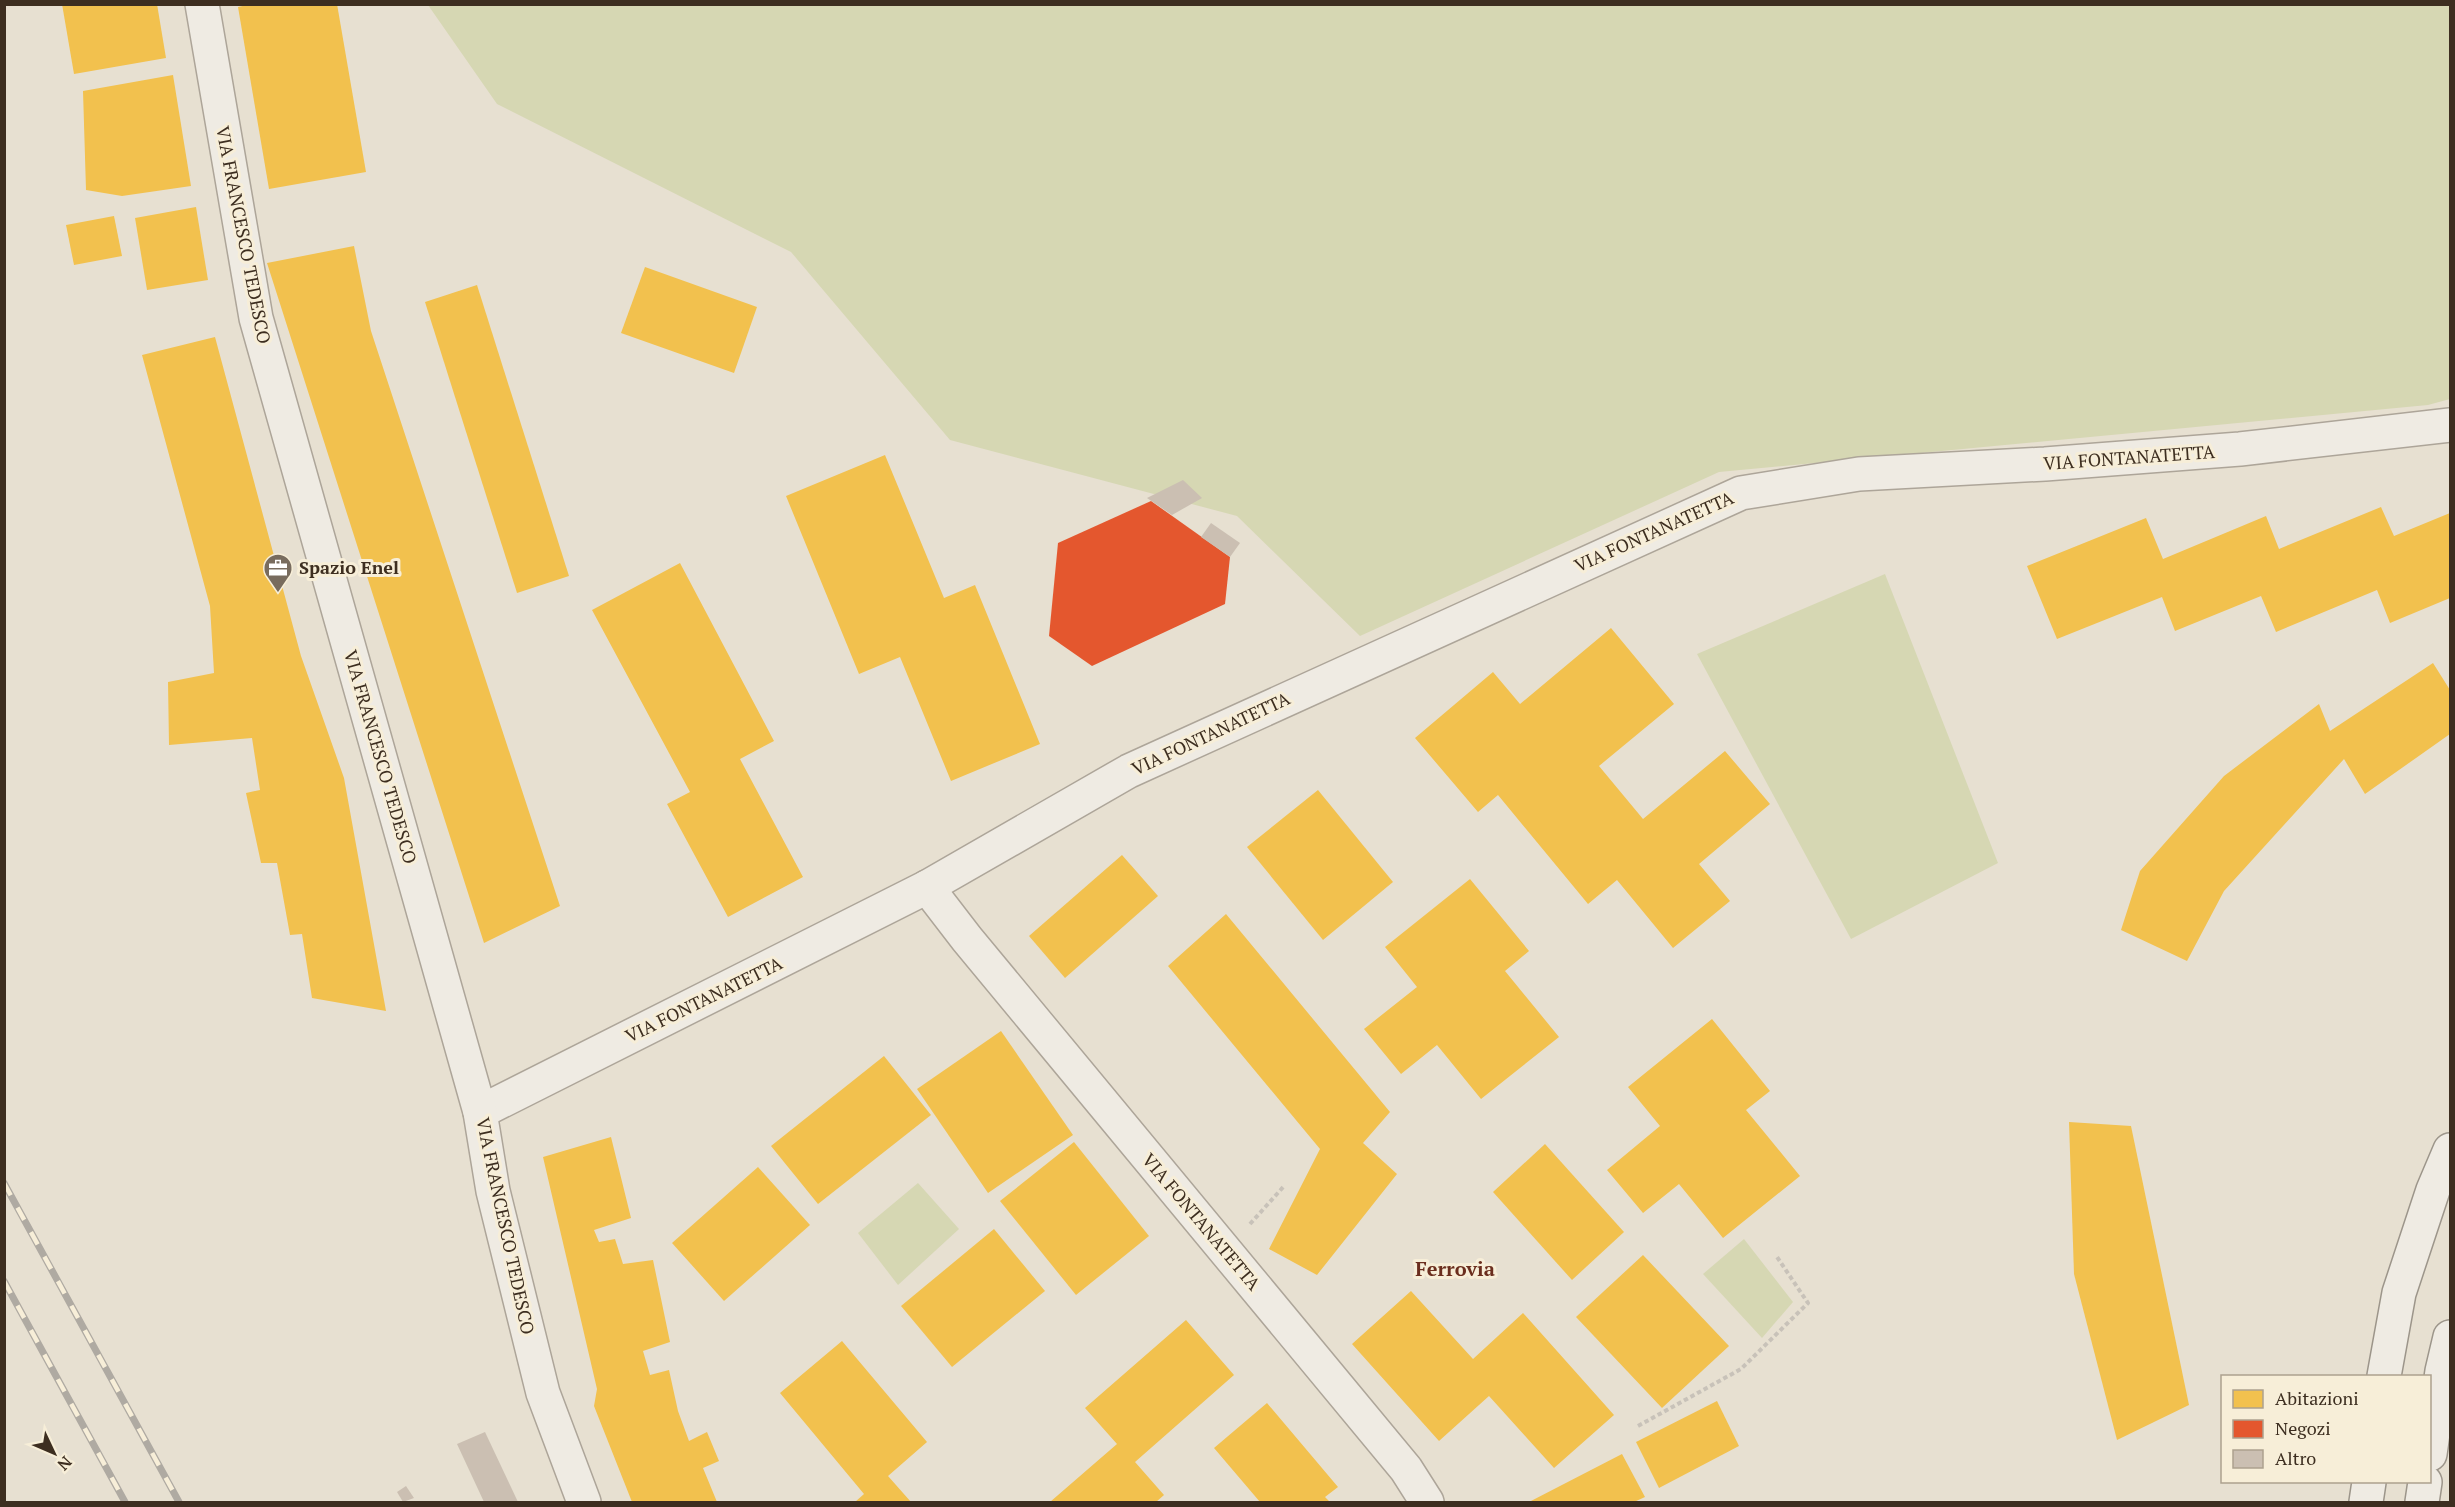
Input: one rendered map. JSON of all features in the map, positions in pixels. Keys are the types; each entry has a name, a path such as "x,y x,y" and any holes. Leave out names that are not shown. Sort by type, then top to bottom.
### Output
{"street":[{"name":"VIA FRANCESCO TEDESCO","path":"202,4 256,318 480,1112 493,1191 543,1393 584,1503"},
{"name":"VIA FONTANATETTA","path":"480,1112 927,887 1129,771 1741,493 1859,474 2045,464 2240,449 2451,425"},
{"name":"VIA FONTANATETTA","path":"927,887 1406,1469 1427,1503"},
{"path":"2384,1375 2399,1293 2433,1190 2451,1150"},
{"path":"2431,1447 2442,1371 2451,1337"},
{"path":"2366,1503 2369,1483"},
{"path":"2422,1503 2425,1483"}],"path":[{"path":"1226,1251 1285,1185"},
{"path":"1638,1426 1741,1370 1808,1304 1777,1257"}],"green space":[{"path":"428,5 2450,5 2450,399 2428,405 1719,472 1360,636 1237,516 950,440 791,252 497,104"},
{"path":"1885,574 1998,863 1851,939 1697,654"},
{"path":"918,1183 959,1229 898,1285 858,1233"},
{"path":"1744,1239 1793,1302 1762,1338 1703,1274"}],"building: Abitazioni":[{"path":"62,4 157,4 166,58 74,74"},
{"path":"252,4 337,4 366,172 269,189 238,7"},
{"path":"173,75 191,186 122,196 86,190 83,91"},
{"path":"196,207 208,280 147,290 135,218"},
{"path":"114,216 122,256 74,265 66,225"},
{"path":"354,246 371,331 560,906 484,943 267,263"},
{"path":"645,267 757,307 734,373 621,333"},
{"path":"477,285 569,576 517,593 425,302"},
{"path":"215,337 301,656 344,778 386,1011 312,998 302,934 290,935 277,863 261,863 246,793 260,790 252,738 169,745 168,682 214,673 210,606 142,355"},
{"path":"885,455 944,598 975,585 1040,744 951,781 900,657 859,674 786,496"},
{"path":"2381,507 2394,536 2450,513 2450,598 2390,623 2377,590 2276,632 2261,596 2175,631 2162,597 2057,639 2027,566 2146,518 2163,559 2266,516 2279,549"},
{"path":"680,563 774,741 740,759 803,877 728,917 667,804 690,792 592,610"},
{"path":"1611,628 1674,704 1599,766 1643,819 1725,751 1770,804 1699,864 1730,901 1673,948 1617,880 1588,904 1498,795 1478,812 1415,738 1493,672 1520,704"},
{"path":"2433,663 2450,690 2450,734 2365,794 2344,759 2224,891 2187,961 2121,930 2140,871 2224,776 2319,704 2330,731"},
{"path":"1318,790 1393,882 1323,940 1247,847"},
{"path":"1122,855 1158,896 1065,978 1029,936"},
{"path":"1470,879 1529,951 1505,971 1559,1037 1481,1099 1437,1045 1401,1074 1364,1029 1417,987 1385,947"},
{"path":"1226,914 1390,1112 1363,1143 1397,1174 1317,1275 1269,1249 1320,1149 1168,966"},
{"path":"1712,1019 1770,1091 1746,1110 1800,1176 1723,1238 1679,1184 1643,1213 1607,1170 1660,1126 1628,1087"},
{"path":"1001,1031 1073,1135 988,1193 917,1089"},
{"path":"884,1056 931,1115 818,1204 771,1146"},
{"path":"2069,1122 2131,1126 2189,1405 2117,1440 2074,1274"},
{"path":"611,1137 631,1218 594,1230 599,1242 615,1239 623,1264 653,1260 670,1342 643,1351 650,1375 669,1370 678,1411 689,1441 707,1432 719,1461 703,1468 717,1502 632,1502 594,1406 597,1389 543,1157"},
{"path":"1074,1142 1149,1236 1076,1295 1000,1201"},
{"path":"1545,1144 1624,1232 1572,1280 1493,1192"},
{"path":"758,1167 810,1225 724,1301 672,1243"},
{"path":"994,1229 1045,1291 952,1367 901,1306"},
{"path":"1643,1255 1729,1346 1662,1408 1576,1317"},
{"path":"1411,1291 1473,1359 1523,1313 1614,1415 1554,1468 1489,1396 1439,1441 1352,1344"},
{"path":"1186,1320 1234,1375 1135,1462 1164,1495 1156,1502 1050,1502 1117,1444 1085,1408"},
{"path":"842,1341 927,1442 888,1476 911,1502 855,1502 864,1494 780,1393"},
{"path":"1717,1401 1739,1446 1659,1488 1636,1442"},
{"path":"1267,1403 1338,1487 1325,1497 1330,1502 1260,1502 1214,1448"},
{"path":"1622,1454 1645,1497 1634,1502 1529,1502"}],"building: Negozi":[{"path":"1151,501 1230,557 1225,604 1092,666 1049,636 1058,543"}],"building: Altro":[{"path":"1183,480 1202,498 1172,515 1147,498"},
{"path":"1211,523 1240,543 1230,557 1201,537"},
{"path":"485,1432 518,1502 484,1502 457,1444"},
{"path":"406,1486 414,1498 403,1502 397,1492"}],"railway":[{"path":"4,1183 179,1502"},
{"path":"4,1281 125,1502"}],"place":[{"name":"Spazio Enel","path":"278,594"}],"district":[{"name":"Ferrovia","path":"1455,1269"}]}
